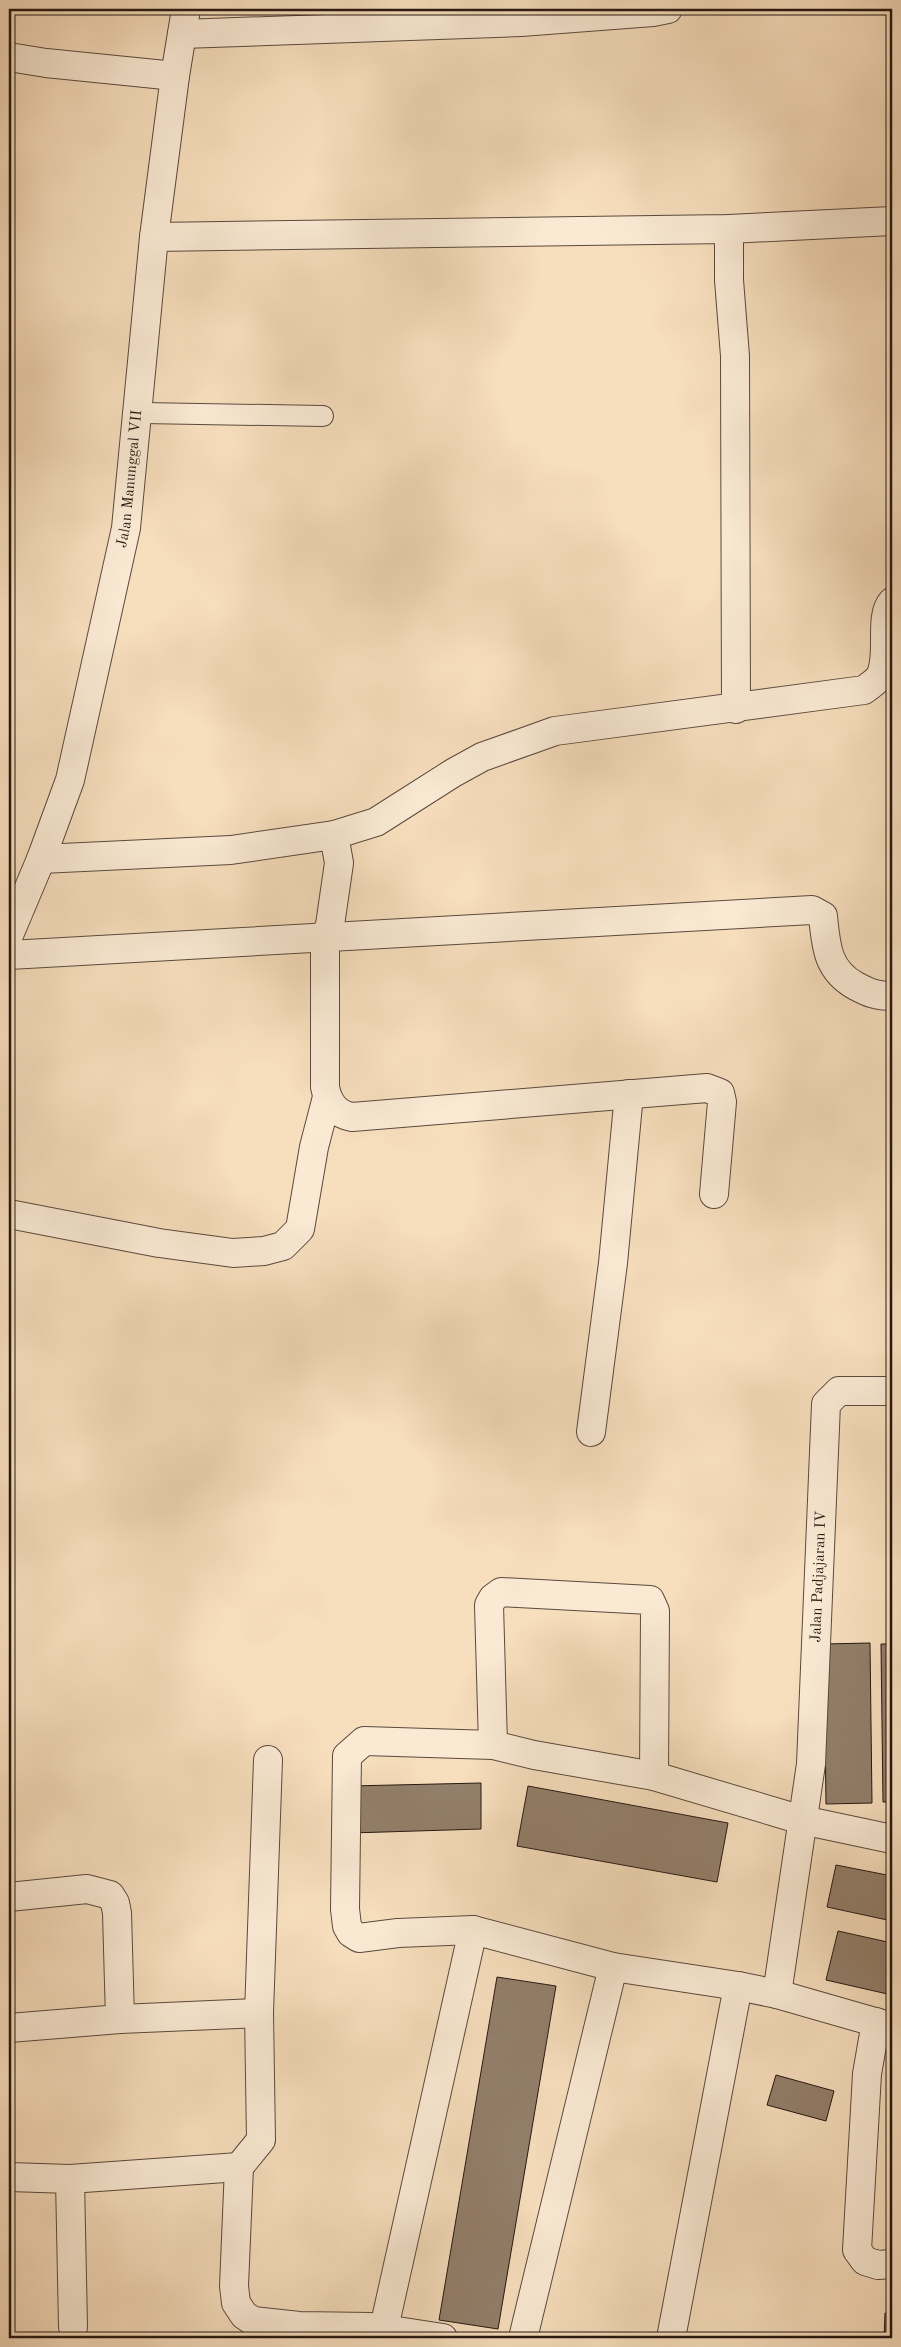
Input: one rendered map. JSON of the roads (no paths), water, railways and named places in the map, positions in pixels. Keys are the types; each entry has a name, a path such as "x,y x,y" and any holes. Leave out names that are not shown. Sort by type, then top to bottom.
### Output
{"street":[{"path":"184,21 521,22 658,10"},
{"name":"Jalan Manunggal VII","path":"9,935 41,859 70,780 124,538 140,413 154,237 184,21"},
{"path":"9,57 46,63 175,76"},
{"path":"154,237 729,229 892,221"},
{"path":"729,229 735,356 736,709"},
{"path":"41,859 231,850 334,834 376,822 467,765 540,735 555,731 736,709 864,690 886,678 886,618 892,602"},
{"path":"334,834 339,864 330,925 325,936 324,1087 327,1097 338,1113 352,1117 707,1088 720,1094 722,1114 714,1194"},
{"path":"9,955 812,910 823,916 826,945 831,963 844,979 875,996 892,996"},
{"path":"592,1432 613,1263 629,1094"},
{"path":"9,1214 159,1243 233,1254 264,1251 283,1246 300,1229 314,1147 327,1097"},
{"name":"Jalan Padjajaran IV","path":"777,1994 811,1764 826,1404 840,1391 892,1390"},
{"path":"493,1744 489,1605 493,1598 501,1592 650,1600 655,1611 654,1776"},
{"path":"892,1839 802,1820 654,1776 534,1755 493,1744 364,1741 347,1756 345,1909 351,1933 359,1938 474,1930 613,1967 738,1986 777,1994 884,2025 867,2074 857,2250 864,2261 878,2265 892,2264"},
{"path":"268,1760 259,2013 261,2140 239,2167 234,2286 236,2304 244,2315 253,2321 299,2326 384,2328 443,2338"},
{"path":"9,1898 87,1889 110,1895 115,1903 117,1913 120,2019"},
{"path":"384,2328 474,1930"},
{"path":"523,2338 613,1967"},
{"path":"671,2338 738,1986"},
{"path":"9,2028 120,2019 259,2013"},
{"path":"9,2177 70,2179 239,2167"},
{"path":"70,2179 73,2327"}],"lane":[{"path":"140,413 323,416"}]}
